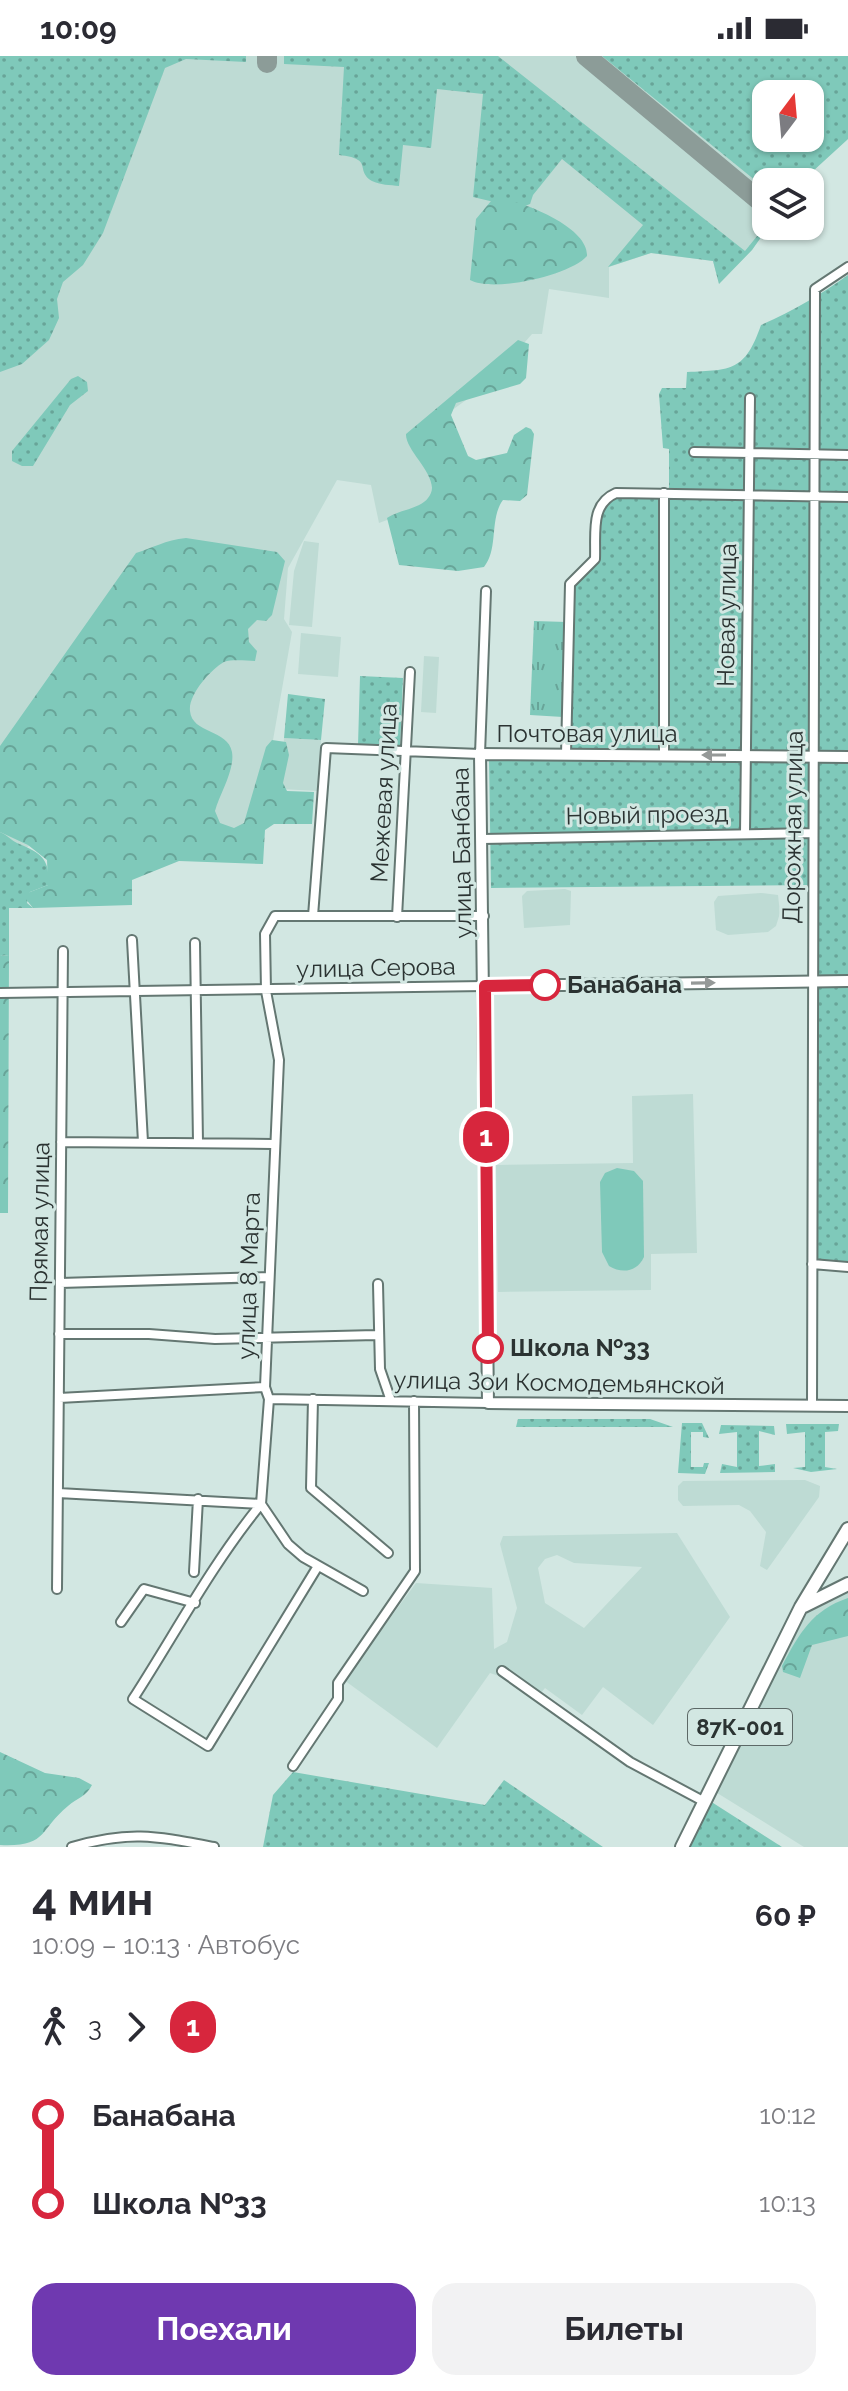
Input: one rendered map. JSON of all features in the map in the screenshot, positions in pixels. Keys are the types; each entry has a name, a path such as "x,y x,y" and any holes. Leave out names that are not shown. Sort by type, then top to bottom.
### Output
{"main road":[{"name":"87К-001","path":"848,1531 848,1545"},
{"name":"87К-001","path":"682,1847 801,1607 848,1531"},
{"path":"801,1607 848,1584"}],"street":[{"name":"Дорожная улица","path":"812,1406 811,982 817,497 815,289 848,267"},
{"name":"Новая улица","path":"745,833 750,398"},
{"path":"694,452 848,455"},
{"path":"566,754 570,584 595,559 597,510 604,498 616,493 848,497"},
{"path":"664,493 664,755"},
{"name":"улица Банбана","path":"486,591 480,754 488,1403"},
{"name":"Межевая улица","path":"397,917 410,672"},
{"name":"Почтовая улица","path":"313,916 326,748 480,754 848,757"},
{"name":"Новый проезд","path":"482,839 813,833"},
{"name":"улица 8 Марта","path":"261,1504 269,1399 265,1387 273,1144 279,1060 266,991 265,934 275,916 313,916"},
{"path":"313,916 484,916"},
{"path":"132,940 143,1142"},
{"path":"195,943 198,1142"},
{"name":"Прямая улица","path":"57,1589 63,951"},
{"name":"улица Серова","path":"0,993 848,981"},
{"path":"61,1142 273,1144"},
{"path":"812,1264 848,1267"},
{"path":"60,1283 269,1277"},
{"path":"378,1284 376,1335 380,1369 391,1401"},
{"path":"59,1334 267,1338 376,1335"},
{"path":"59,1398 265,1387"},
{"name":"улица Зои Космодемьянской","path":"269,1399 848,1406"},
{"path":"313,1399 311,1488 388,1553"},
{"path":"293,1766 338,1699 338,1683 415,1571 414,1401"},
{"path":"58,1493 261,1504"},
{"path":"194,1572 198,1499"},
{"path":"261,1504 288,1544 318,1566 363,1591"},
{"path":"261,1504 225,1548 195,1603 133,1699 208,1746 318,1566"},
{"path":"121,1622 144,1589 195,1603"},
{"path":"502,1671 630,1762 703,1801"},
{"path":"72,1847 108,1837 146,1834 214,1847"}],"shaded area":[{"path":"0,56 848,56 848,139 816,168 752,168 752,240 759,240 719,284 713,261 651,253 609,267 609,298 549,289 542,334 532,334 487,385 412,439 431,466 432,503 379,523 371,485 337,480 288,568 284,619 292,632 254,848 140,769 0,866"},
{"path":"304,541 319,543 312,627 289,625 294,571"},
{"path":"301,633 341,637 338,677 298,674"},
{"path":"424,656 439,657 436,713 421,712"},
{"path":"284,738 321,740 318,791 281,789"},
{"path":"527,891 571,891 570,925 524,928 522,896"},
{"path":"778,895 780,913 776,926 768,932 728,935 716,930 714,902 718,896"},
{"path":"693,1094 697,1253 651,1254 651,1290 498,1292 496,1165 633,1163 632,1096"},
{"path":"805,1480 820,1486 819,1497 767,1570 760,1566 766,1532 750,1511 739,1505 683,1506 678,1500 678,1486 683,1481"},
{"path":"677,1533 730,1617 653,1725 603,1687 582,1715 545,1688 535,1700 505,1678 490,1673 437,1748 344,1680 416,1583 492,1588 494,1649 507,1642 517,1608 500,1544 503,1536","holes":["557,1555 574,1563 642,1567 584,1628 545,1603 538,1568 545,1559"]},
{"path":"848,1592 848,1847 804,1847 714,1791 805,1615 816,1606"}],"green space":[{"path":"0,56 246,56 246,62 186,59 165,68 103,233 83,265 63,282 57,299 59,318 49,340 22,364 0,372"},
{"path":"284,56 498,56 745,251 754,240 759,240 719,284 713,261 651,253 608,267 643,225 562,159 533,195 530,204 520,208 473,197 483,94 437,89 431,148 403,145 399,186 372,181 364,173 361,162 339,155 344,67 284,64"},
{"path":"602,56 848,56 848,139 816,168 752,168 752,178"},
{"path":"503,199 554,218 578,236 587,256 565,270 531,280 496,284 470,280 476,219 491,201"},
{"path":"848,275 848,492 669,489 669,449 663,448 659,394 662,388 686,388 687,372 735,365 749,351 761,325 806,302"},
{"path":"518,340 529,344 526,378 520,384 456,403 451,415 468,456 476,460 507,453 514,435 526,427 531,429 534,434 527,495 520,501 503,500 496,516 489,559 484,567 458,571 399,565 387,518 420,505 432,491 428,474 411,449 406,434"},
{"path":"78,376 87,382 88,391 70,405 33,466 22,466 12,461 12,451 71,379"},
{"path":"617,498 848,502 848,752 568,749 574,587 599,561 601,517"},
{"path":"186,538 277,552 285,561 272,615 266,621 257,620 248,629 249,642 257,651 255,661 231,661 219,665 201,683 190,705 192,718 197,724 224,739 232,752 229,774 215,811 220,823 234,828 244,823 266,747 272,740 286,742 289,755 283,783 287,791 314,792 312,824 274,824 265,830 263,864 179,861 132,880 132,905 33,908 25,898 30,892 48,885 47,860 28,845 0,832 0,746 136,553"},
{"path":"534,621 567,622 563,717 530,715"},
{"path":"360,676 403,678 400,747 358,745"},
{"path":"288,694 325,699 321,740 284,738"},
{"path":"489,758 848,762 848,976 815,976 815,885 491,888"},
{"path":"0,832 42,857 48,868 48,885 30,892 27,903 33,908 9,908 9,955 0,956"},
{"path":"9,955 8,1213 0,1213 0,956"},
{"path":"848,986 848,1261 815,1261 814,987"},
{"path":"617,1168 634,1171 643,1181 644,1257 633,1269 624,1271 609,1266 602,1252 600,1182 605,1173"},
{"path":"518,1419 650,1419 673,1427 516,1427"},
{"path":"682,1423 702,1423 709,1438 703,1437 703,1432 691,1432 691,1467 703,1467 704,1463 709,1463 705,1474 678,1473"},
{"path":"786,1424 839,1424 838,1431 825,1432 825,1467 837,1469 811,1472 793,1468 805,1467 805,1432 787,1434"},
{"path":"721,1425 774,1426 775,1435 759,1431 759,1466 775,1464 775,1472 720,1473 722,1464 737,1467 737,1432 719,1434"},
{"path":"848,1598 848,1636 812,1645 800,1678 783,1672 782,1666 808,1624 825,1609"},
{"path":"0,1752 45,1773 79,1778 92,1785 35,1840 0,1845"},
{"path":"293,1772 485,1805 504,1780 603,1847 263,1847 273,1795"},
{"path":"710,1801 782,1847 688,1847"}],"taxiway":[{"path":"267,56 267,63"},
{"path":"586,56 752,194"}],"bus line":[{"name":"1","path":"488,1348 485,986 545,985"}],"place":[{"name":"Банабана","path":"545,985"},
{"name":"Школа №33","path":"488,1348"}]}
